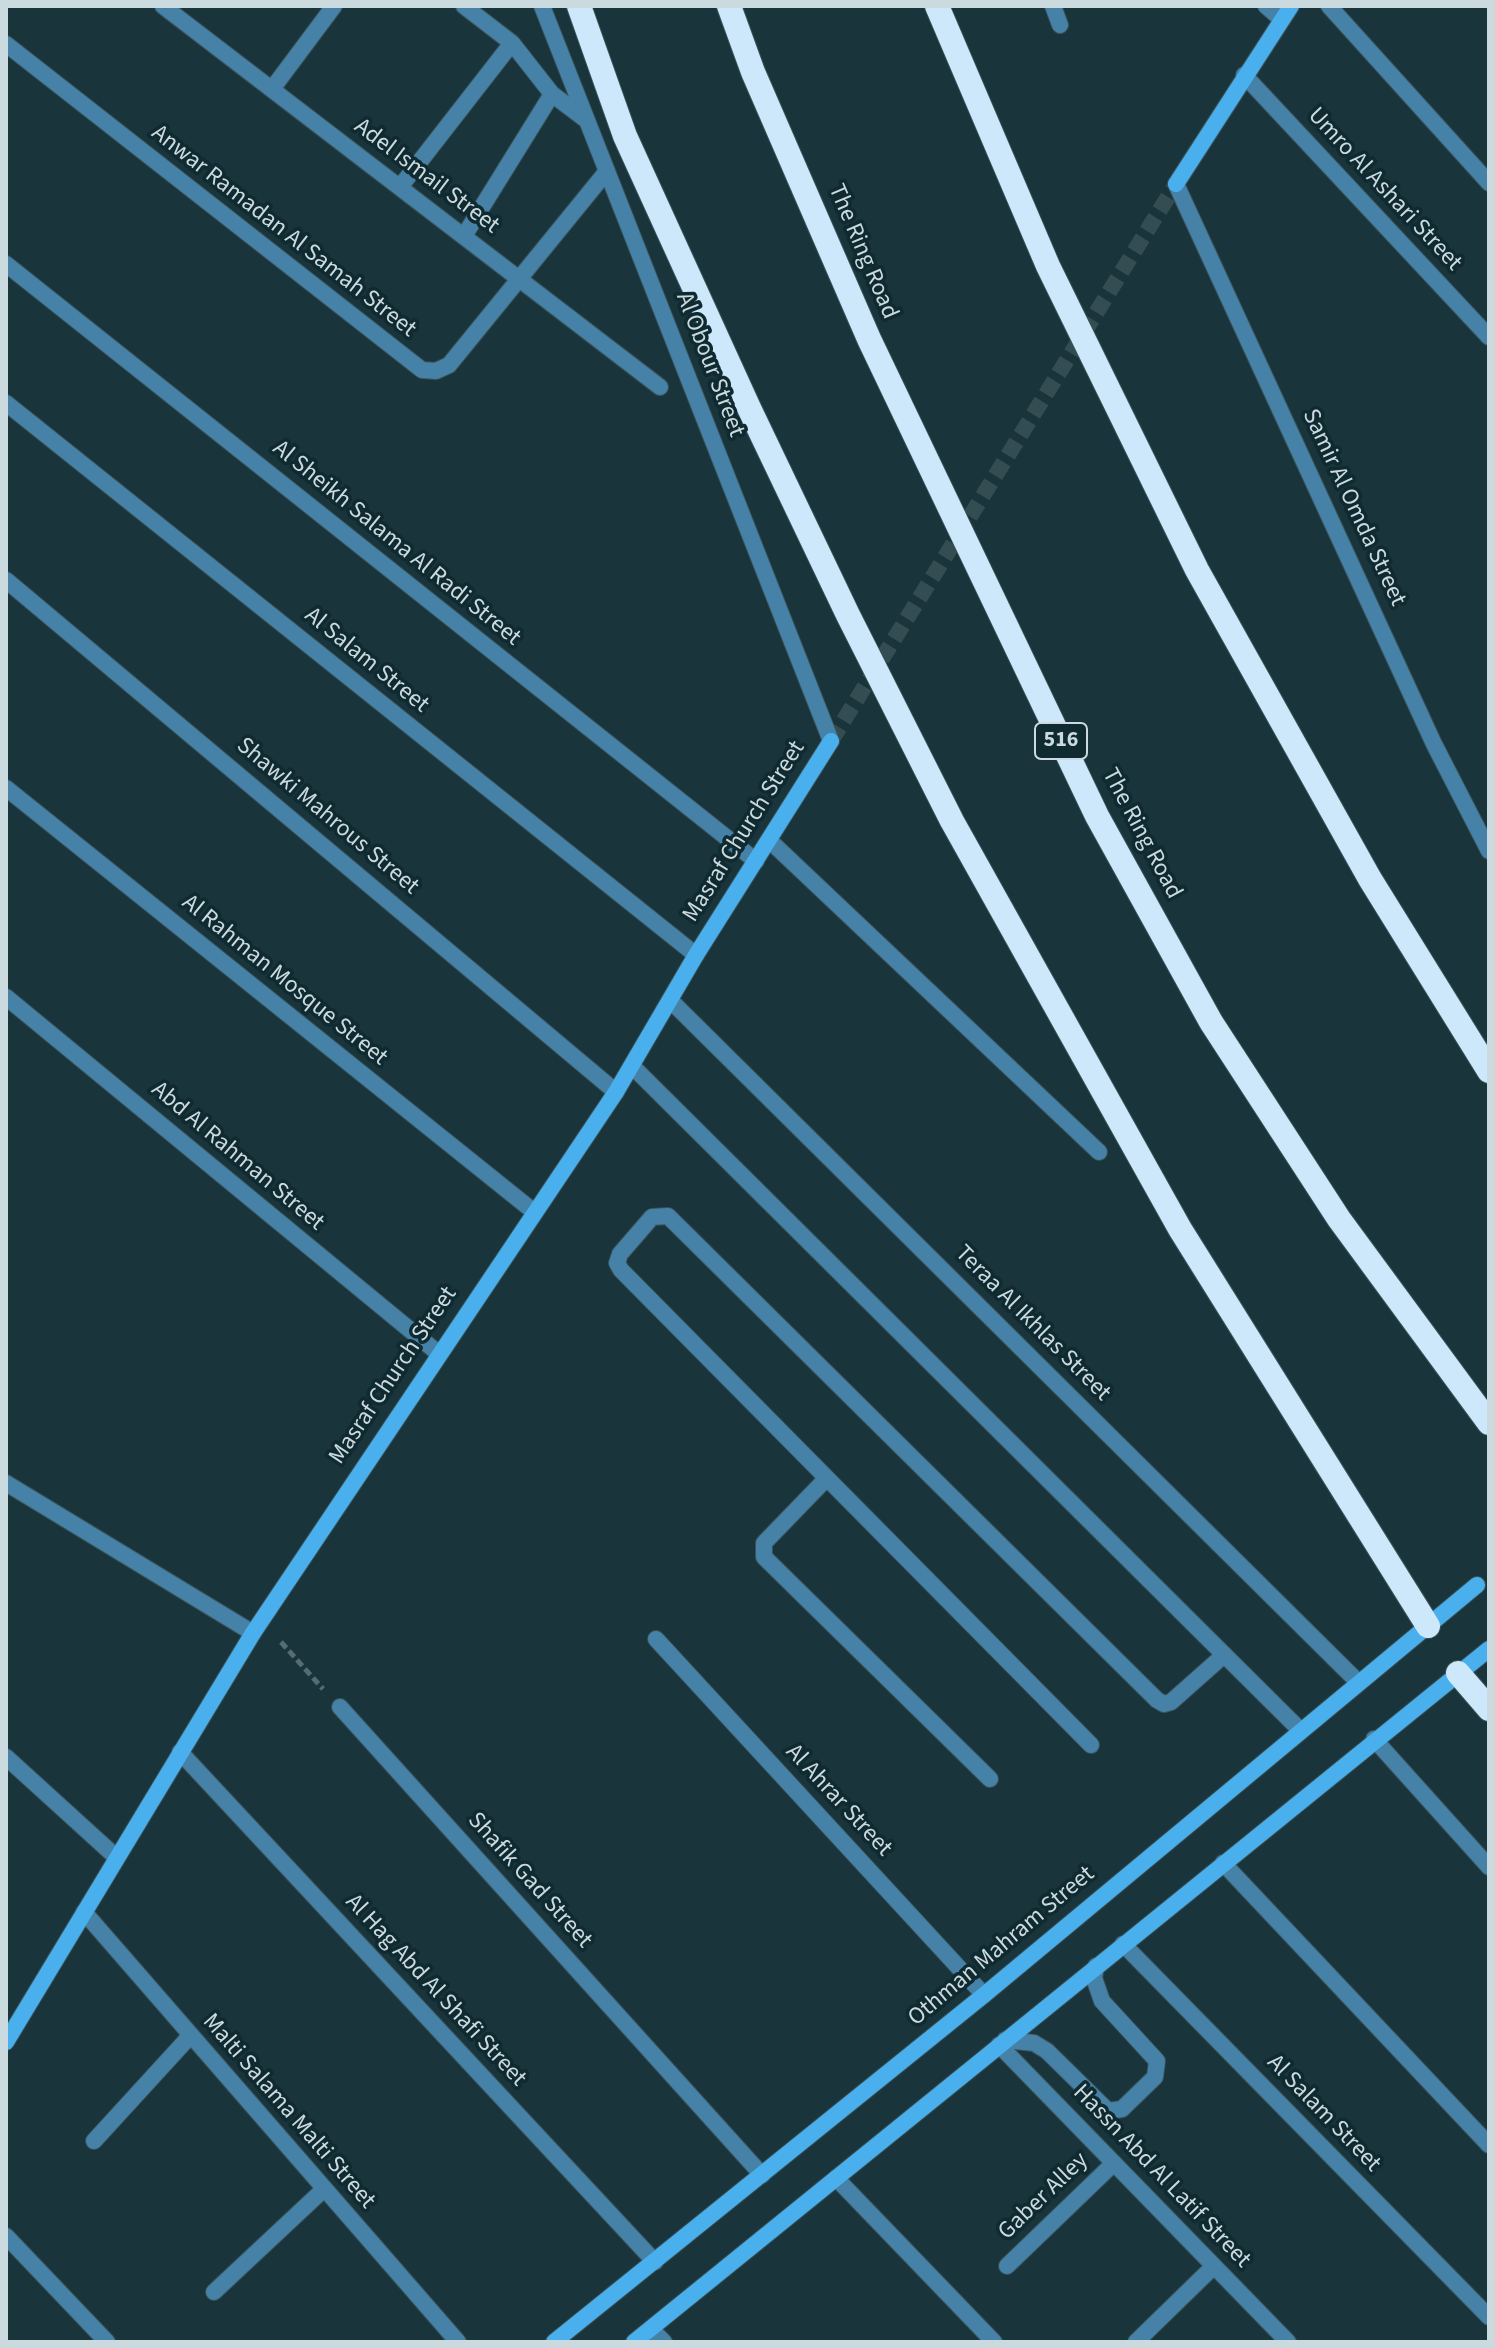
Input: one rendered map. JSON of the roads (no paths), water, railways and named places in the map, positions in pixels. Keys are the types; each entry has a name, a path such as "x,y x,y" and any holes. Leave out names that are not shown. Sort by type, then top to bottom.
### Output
{"highway":[{"path":"579,6 625,136 742,393 848,615 952,821 1180,1229 1428,1626"},
{"name":"The Ring Road","path":"729,6 753,72 869,339 1097,816 1211,1022 1339,1219 1489,1423"},
{"path":"937,6 1048,266 1197,570 1362,866 1489,1071"},
{"path":"1458,1673 1489,1709"}],"main road":[{"path":"1176,184 1286,13"},
{"name":"Masraf Church Street","path":"6,2042 257,1626 533,1211 616,1092 696,955 831,741"},
{"name":"Othman Mahram Street","path":"554,2342 984,1995 1477,1585"},
{"path":"634,2342 1374,1739 1489,1649"}],"street":[{"name":"Adel Ismail Street","path":"163,6 660,387"},
{"path":"272,89 334,6"},
{"path":"464,6 512,43 552,94 587,120"},
{"name":"Al Obour Street","path":"542,6 831,741"},
{"path":"1053,6 1060,25"},
{"path":"1266,6 1286,13"},
{"path":"1329,6 1489,183"},
{"path":"400,187 512,43"},
{"name":"Anwar Ramadan Al Samah Street","path":"6,44 422,370 436,371 449,365 607,171"},
{"name":"Umro Al Ashari Street","path":"1244,75 1489,337"},
{"path":"464,236 552,94"},
{"name":"Samir Al Omda Street","path":"1176,184 1434,744 1489,851"},
{"name":"Al Sheikh Salama Al Radi Street","path":"6,264 756,861"},
{"name":"Al Salam Street","path":"6,403 696,955"},
{"name":"Shawki Mahrous Street","path":"6,580 616,1092"},
{"name":"Al Rahman Mosque Street","path":"6,788 533,1211"},
{"path":"769,840 1099,1152"},
{"name":"Abd Al Rahman Street","path":"6,997 438,1353"},
{"name":"Teraa Al Ikhlas Street","path":"671,1001 1358,1682"},
{"path":"632,1066 1301,1731"},
{"path":"1091,1745 621,1270 617,1263 620,1254 652,1217 668,1216 1157,1700 1164,1704 1171,1702 1224,1655"},
{"path":"826,1479 764,1543 764,1557 990,1779"},
{"path":"6,1483 257,1626"},
{"name":"Al Ahrar Street","path":"656,1639 984,1995"},
{"name":"Shafik Gad Street","path":"340,1707 762,2175"},
{"path":"1374,1739 1489,1867"},
{"name":"Al Hag Abd Al Shafi Street","path":"180,1752 655,2262"},
{"path":"6,1757 116,1857"},
{"path":"1223,1863 1489,2145"},
{"name":"Malti Salama Malti Street","path":"84,1912 458,2342"},
{"name":"Al Salam Street","path":"1123,1944 1489,2317"},
{"path":"1002,2043 1034,2043 1047,2051 1108,2111 1122,2109 1155,2077 1157,2061 1102,2001 1094,1978 1096,1966"},
{"path":"94,2141 191,2035"},
{"name":"Hassn Abd Al Latif Street","path":"1002,2043 1288,2342"},
{"name":"Gaber Alley","path":"1007,2266 1114,2163"},
{"path":"836,2178 994,2342"},
{"path":"214,2292 323,2190"},
{"path":"6,2236 107,2342"},
{"path":"1136,2342 1214,2266"},
{"path":"651,2329 664,2342"}],"tunnel":[{"path":"831,741 1176,184"}]}
